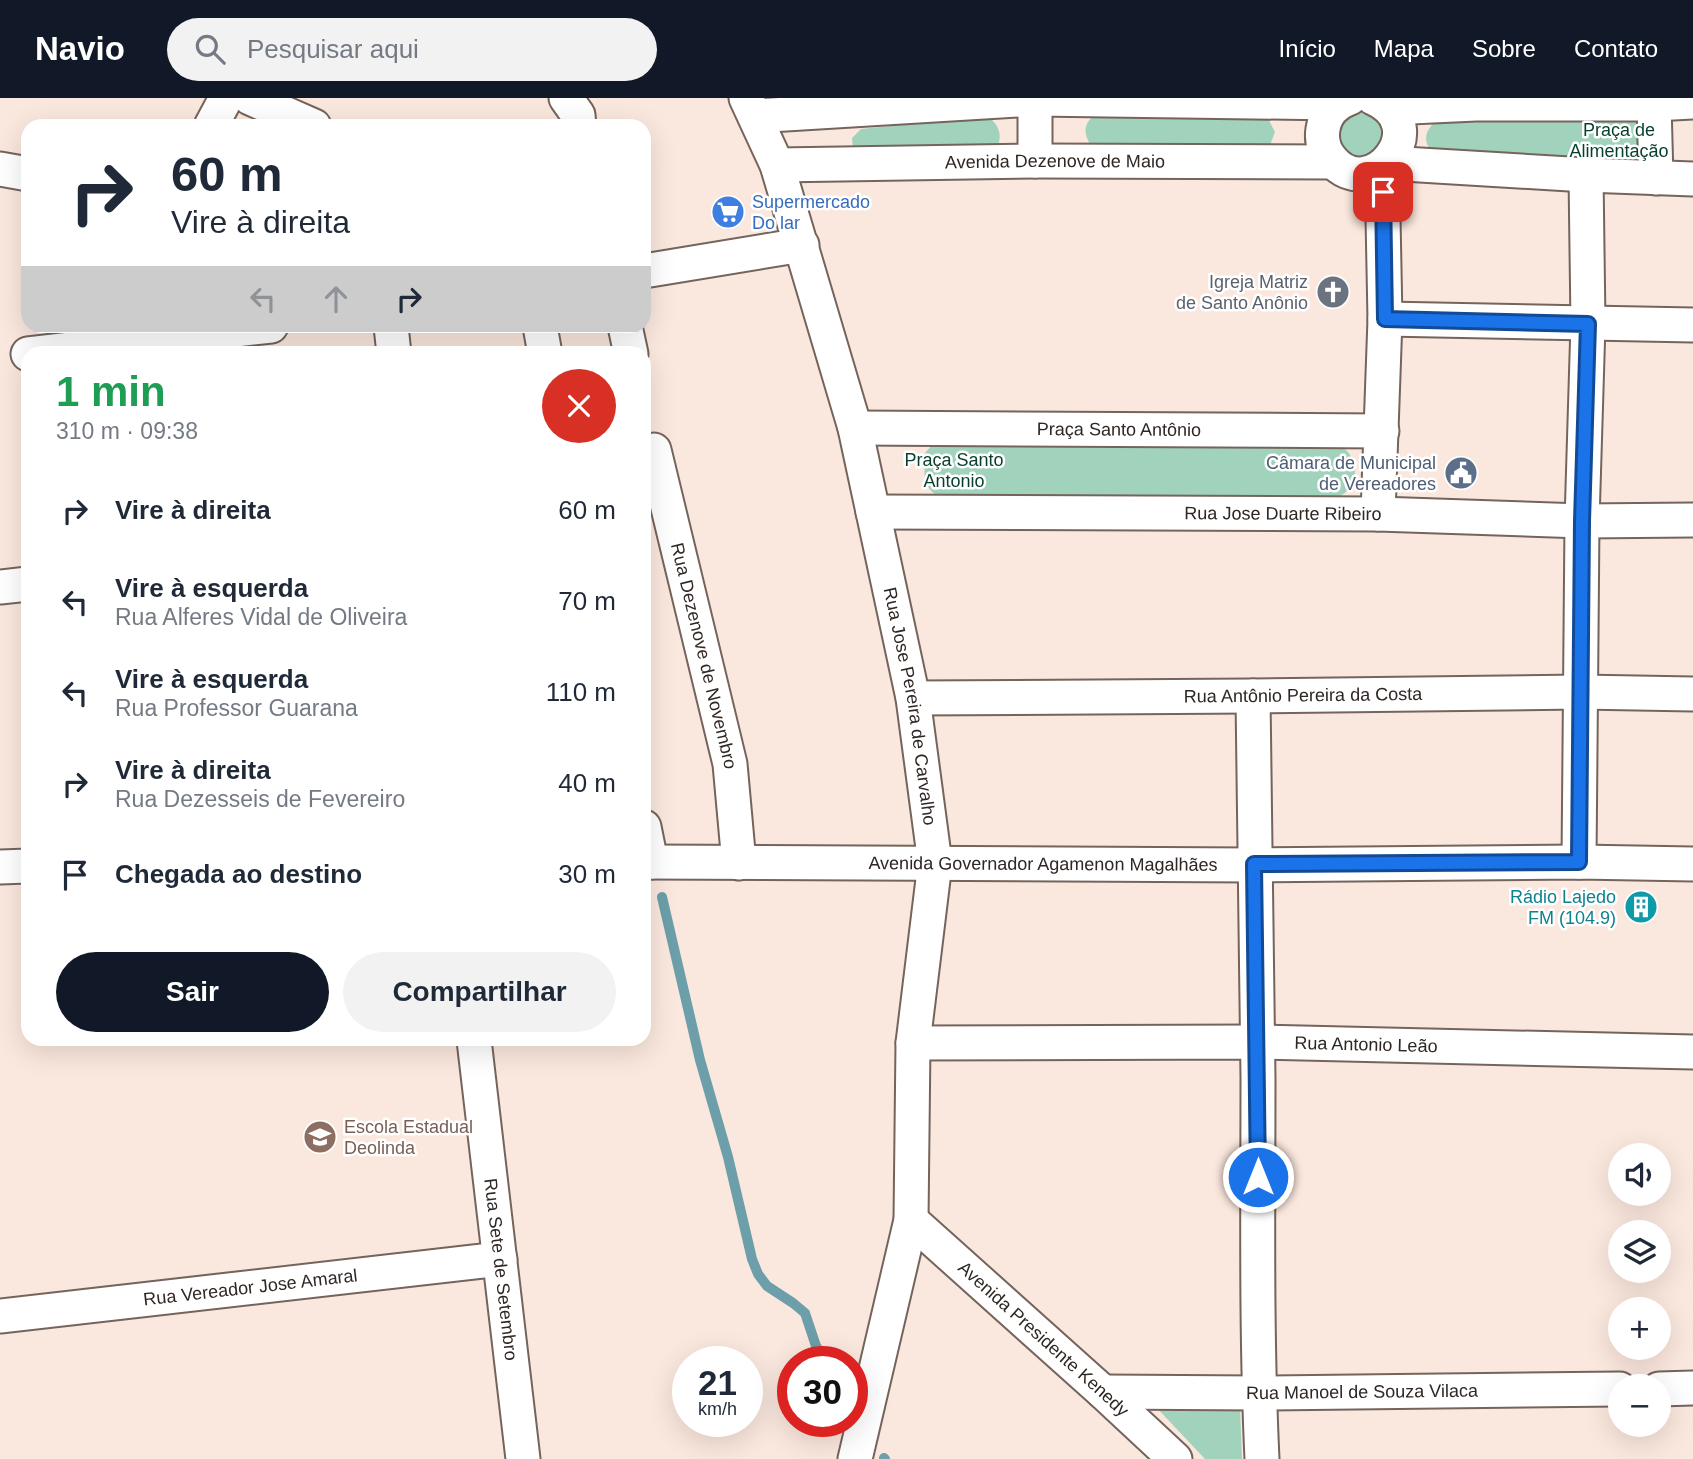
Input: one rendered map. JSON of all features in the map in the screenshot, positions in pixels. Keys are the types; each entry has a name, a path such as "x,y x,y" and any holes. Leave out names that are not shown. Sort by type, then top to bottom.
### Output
{"street":[{"path":"215,119 226,98"},
{"path":"250,98 298,119"},
{"path":"566,98 578,119"},
{"path":"1035,99 1035,161"},
{"path":"751,107 1035,99 1654,104 1693,102"},
{"path":"1356,101 1396,118 1399,136 1395,153 1385,165 1370,172 1357,173 1344,169 1333,162 1324,148 1322,131 1327,116 1356,101"},
{"path":"1654,104 1656,178"},
{"name":"Rua Jose Pereira de Carvalho","path":"751,107 777,165 855,428 913,698 935,863 913,1043 911,1220 856,1456"},
{"name":"Avenida Dezenove de Maio","path":"777,165 1035,161 1333,162"},
{"path":"1385,165 1693,179"},
{"path":"1378,514 1385,319 1385,165"},
{"path":"0,169 21,173"},
{"path":"1579,862 1582,521 1588,324 1586,175"},
{"path":"651,269 802,245"},
{"path":"1385,319 1693,325"},
{"path":"97,346 210,333"},
{"path":"0,357 21,355"},
{"name":"Praça Santo Antônio","path":"855,428 1382,431"},
{"name":"Rua Dezenove de Novembro","path":"654,450 730,764 739,863"},
{"name":"Rua Jose Duarte Ribeiro","path":"873,512 1378,514 1582,521 1693,520"},
{"path":"0,587 21,585"},
{"name":"Rua Antônio Pereira da Costa","path":"913,698 1580,692 1693,694"},
{"path":"1253,696 1259,1393 1262,1459"},
{"name":"Avenida Governador Agamenon Magalhães","path":"651,862 1693,864"},
{"path":"0,867 21,866"},
{"name":"Rua Antonio Leão","path":"913,1043 1257,1042 1693,1052"},
{"name":"Rua Sete de Setembro","path":"475,1046 523,1459"},
{"name":"Avenida Presidente Kenedy","path":"911,1220 1175,1459"},
{"name":"Rua Vereador Jose Amaral","path":"0,1316 500,1259"},
{"path":"1671,1389 1693,1388"},
{"name":"Rua Manoel de Souza Vilaca","path":"1104,1392 1608,1389"}],"green space":[{"path":"1366,107 1387,122 1379,158 1342,156 1336,123 1341,116"},
{"path":"1097,113 1266,115 1275,132 1270,145 1264,150 1091,146 1086,136 1086,128 1089,120"},
{"path":"986,116 999,130 997,148 858,153 853,147 852,138 861,129"},
{"name":"Praça de Alimentação","path":"1439,119 1639,119 1641,158 1635,163 1434,154 1427,144 1426,135"},
{"name":"Praça Santo Antonio","path":"933,444 1338,444 1350,455 1355,474 1351,488 1337,498 941,499 930,489 925,479 925,453"},
{"path":"1155,1406 1240,1407 1242,1459 1205,1459"}],"waterway":[{"path":"662,897 700,1060 728,1157 752,1259 767,1286 805,1313 816,1346"}],"place":[{"name":"Supermercado Do lar","path":"728,212"},
{"name":"Igreja Matriz de Santo Anônio","path":"1333,292"},
{"name":"Câmara de Municipal de Vereadores","path":"1461,473"},
{"name":"Rádio Lajedo FM (104.9)","path":"1641,907"},
{"name":"Escola Estadual Deolinda","path":"320,1137"}],"route":[{"path":"1258,1177 1254,864 1579,862 1582,521 1588,324 1385,319 1383,192"}]}
